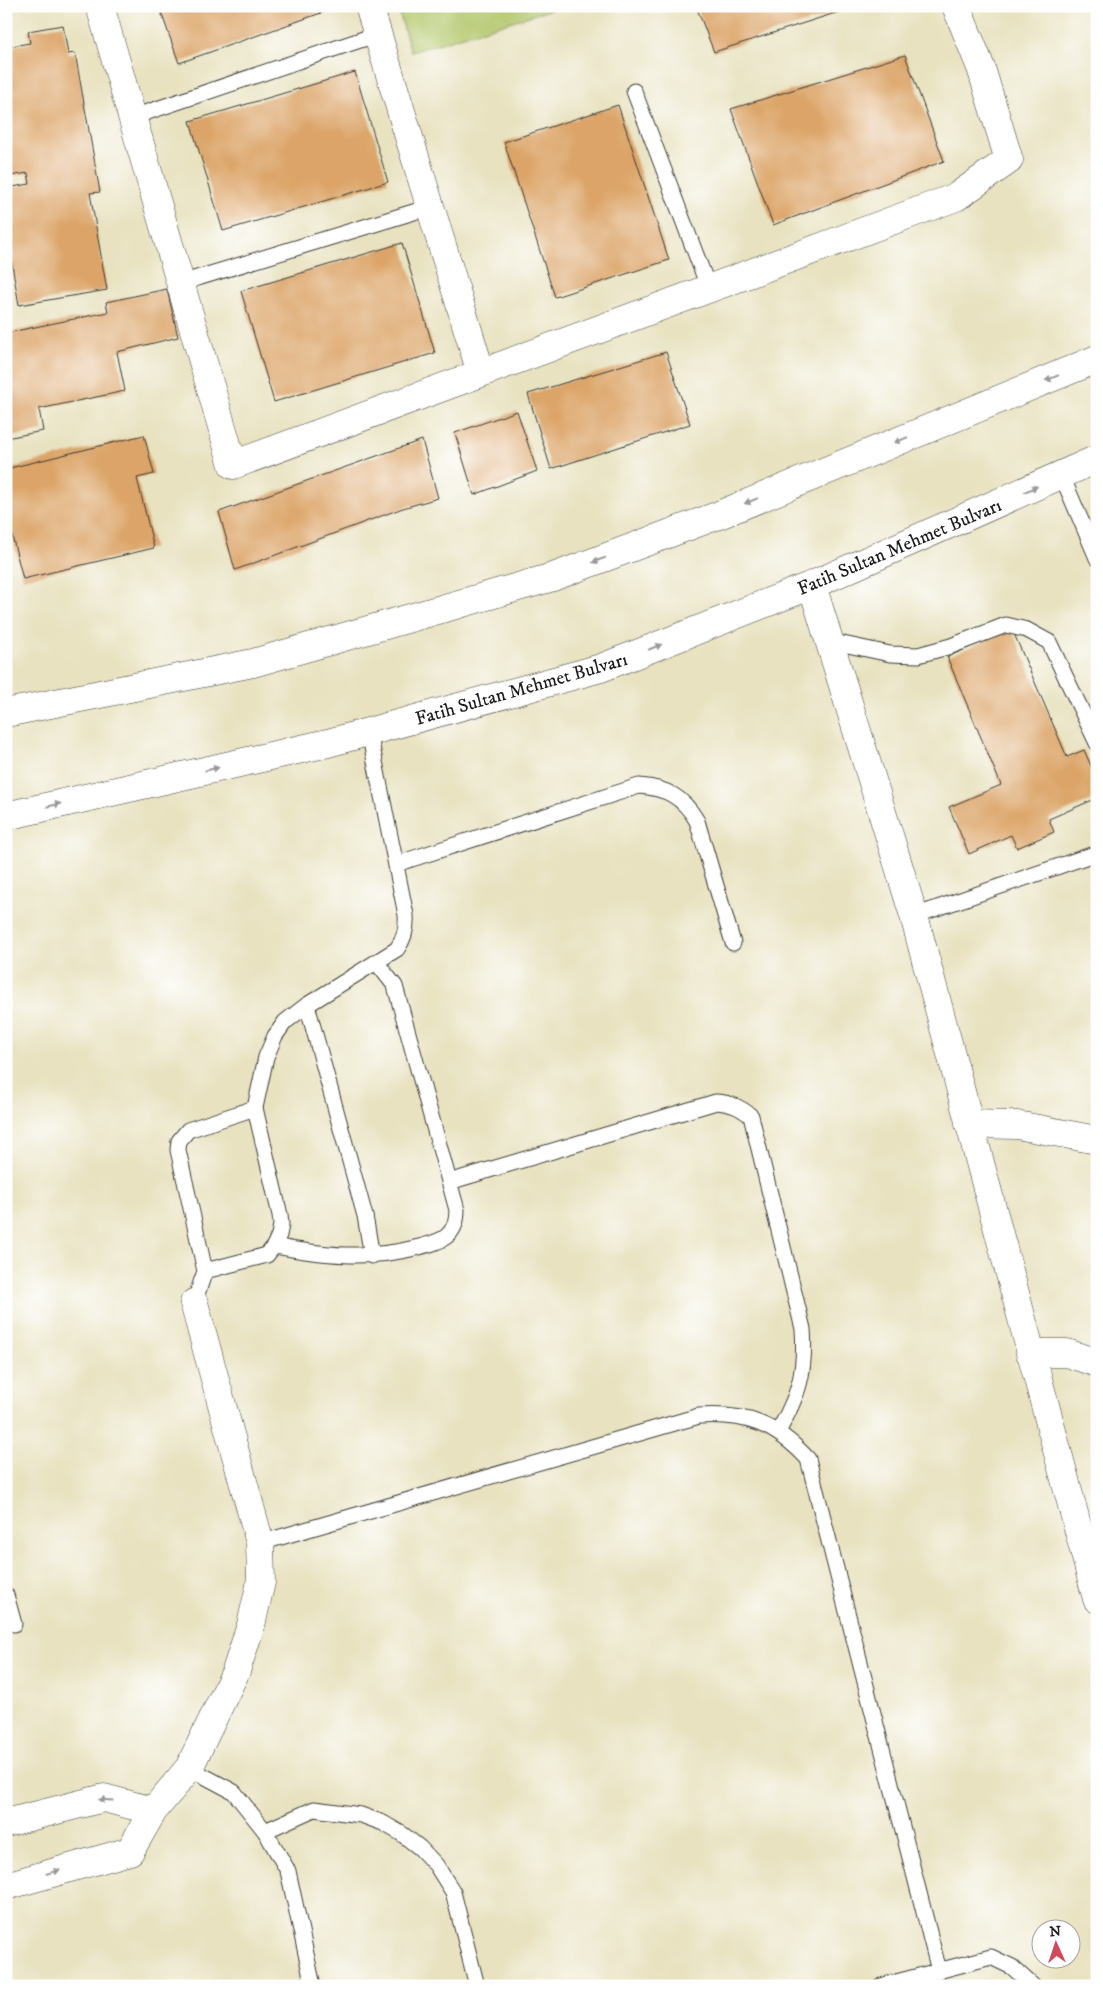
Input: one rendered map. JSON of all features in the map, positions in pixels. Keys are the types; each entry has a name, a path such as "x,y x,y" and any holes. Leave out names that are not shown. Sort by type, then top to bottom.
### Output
{"main road":[{"path":"100,6 234,464 956,197 1009,160 981,68 956,6"},
{"path":"369,6 480,373"},
{"path":"6,713 253,663 553,577 719,515 1097,360"},
{"name":"Fatih Sultan Mehmet Bulvarı","path":"6,816 328,743 601,668 812,585 1097,460"},
{"path":"812,585 914,916 1030,1353 1086,1520 1097,1599"},
{"path":"969,1124 1016,1125 1097,1140"},
{"path":"6,1886 130,1851 153,1811 189,1768 236,1671 252,1625 261,1582 260,1543 194,1303"},
{"path":"1030,1353 1067,1353 1097,1363"},
{"path":"6,1823 104,1798 153,1811"}],"lane":[{"path":"133,117 378,34"},
{"path":"634,92 709,289"},
{"path":"181,284 430,207"},
{"path":"1062,476 1091,528 1097,558"},
{"path":"830,641 890,654 918,655 951,646 1006,624 1026,630 1049,642 1097,743"},
{"path":"205,1271 267,1255 279,1235 280,1220 255,1108 266,1057 275,1036 285,1022 307,1005 397,949 405,935 407,925 369,732"},
{"path":"396,864 639,786 655,787 681,800 697,821 733,942"},
{"path":"914,916 1097,852"},
{"path":"274,1246 317,1254 372,1256 398,1253 439,1242 446,1238 455,1226 457,1210 395,986 377,963"},
{"path":"307,1005 365,1216 372,1256"},
{"path":"449,1182 716,1102 726,1103 744,1110 751,1116 803,1329 804,1365 800,1385 793,1406 778,1432"},
{"path":"194,1303 205,1271 178,1150 179,1142 188,1130 255,1108"},
{"path":"260,1543 699,1416 720,1415 740,1417 760,1423 778,1432 808,1459 939,1971"},
{"path":"6,1595 14,1624"},
{"path":"189,1768 234,1792 265,1831 288,1871 314,1986"},
{"path":"265,1831 314,1809 361,1815 382,1823 402,1834 420,1848 436,1865 453,1892 477,1986"},
{"path":"881,1986 991,1957 1012,1967 1033,1986"}],"green space":[{"path":"397,6 562,6 411,52"}],"building":[{"path":"159,6 338,6 338,7 179,63"},
{"path":"696,6 854,6 854,7 714,52"},
{"path":"63,25 68,54 75,53 100,192 90,193 107,290 19,305 6,230 6,188 30,184 28,173 10,176 6,152 6,47 30,43 28,31"},
{"path":"905,55 944,161 773,225 731,109"},
{"path":"355,72 388,182 223,231 190,121"},
{"path":"618,105 669,260 555,297 504,142"},
{"path":"402,243 435,353 274,402 241,291"},
{"path":"167,289 178,337 117,352 125,391 39,409 43,431 6,438 6,333 108,312 106,302"},
{"path":"666,352 690,424 551,469 528,394"},
{"path":"517,411 537,471 474,495 455,433"},
{"path":"144,435 154,474 137,478 154,548 23,579 6,512 6,469"},
{"path":"422,440 438,498 403,508 235,570 219,512"},
{"path":"1012,629 1067,757 1084,750 1097,779 1097,798 1049,819 1054,832 1017,848 1011,835 969,854 949,807 1001,785 947,657"}]}
